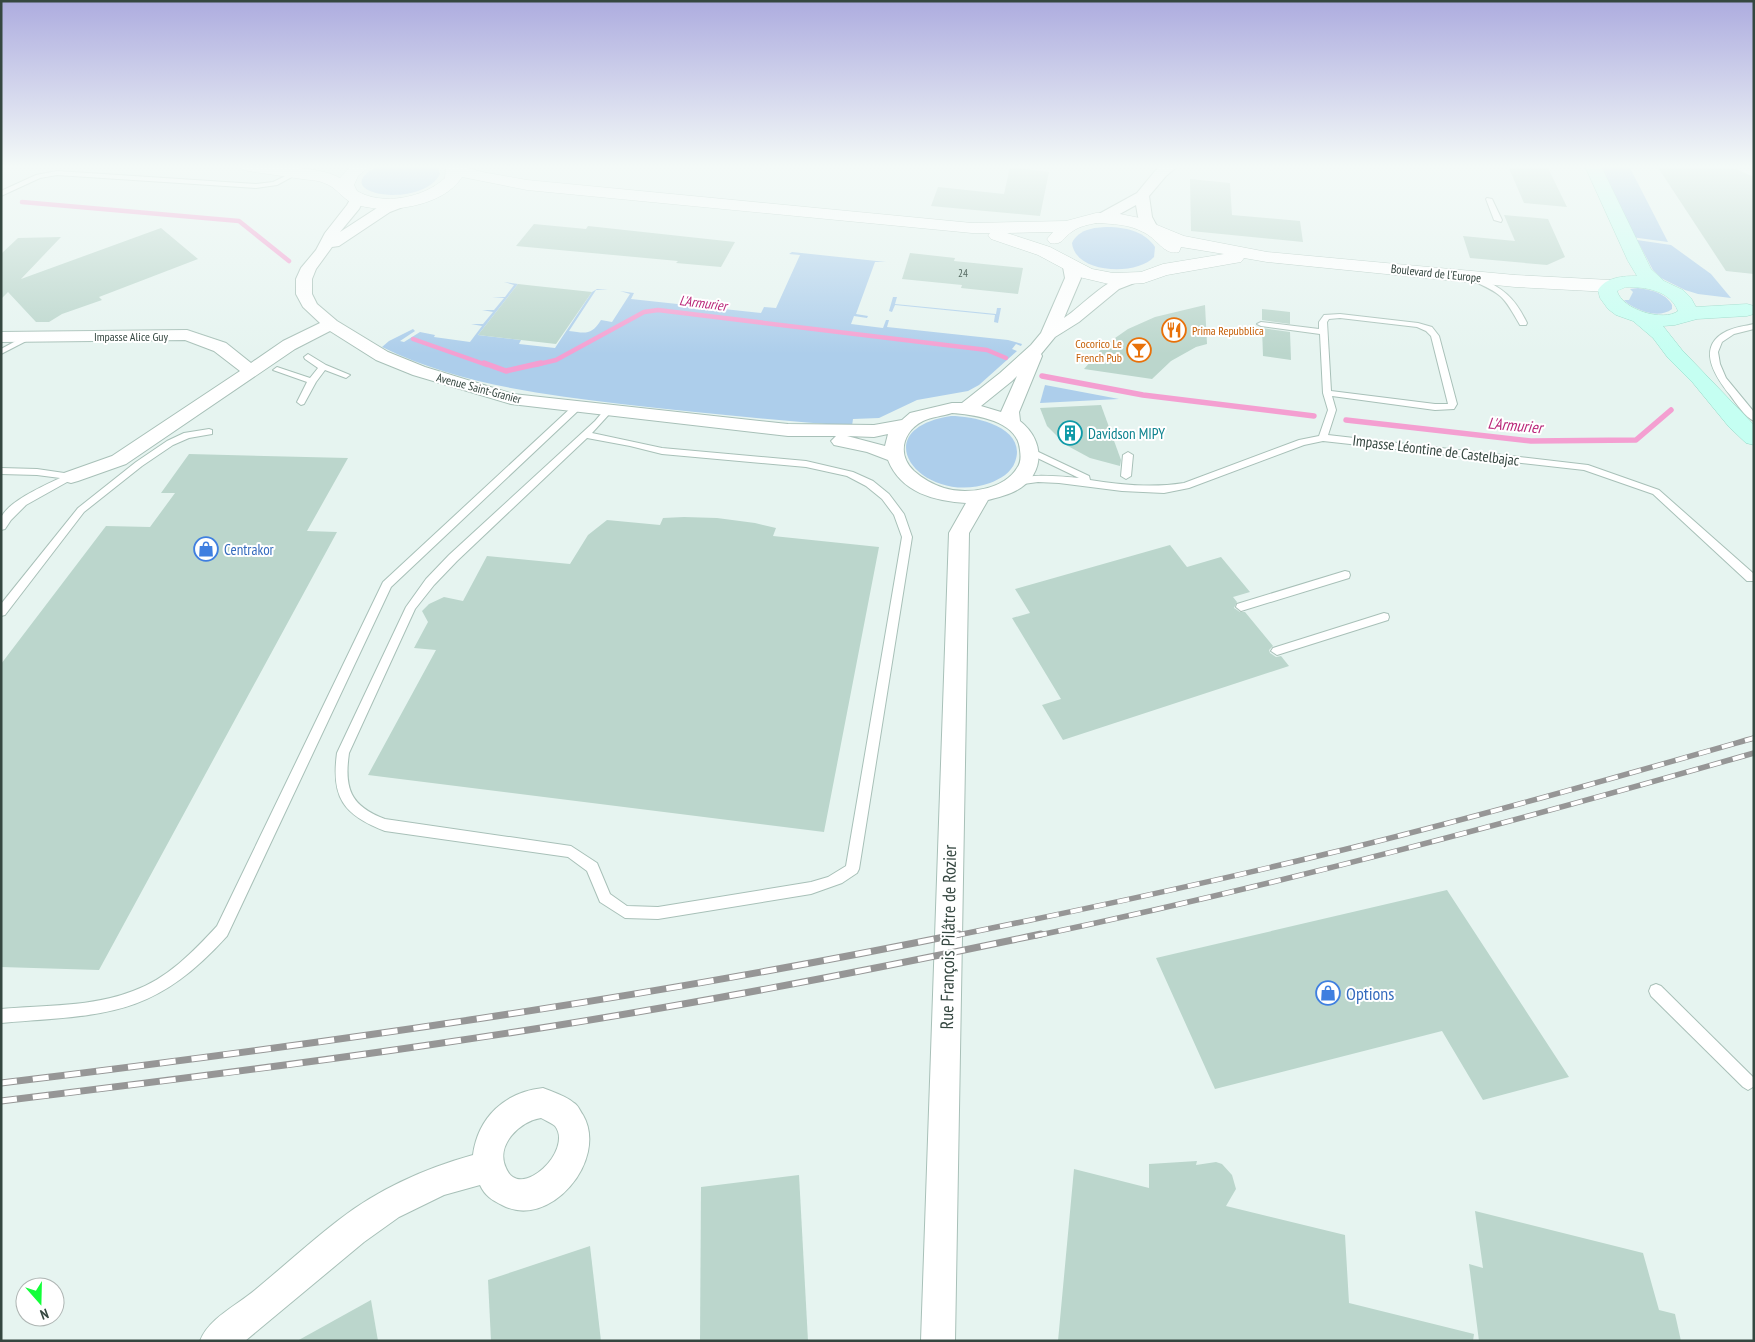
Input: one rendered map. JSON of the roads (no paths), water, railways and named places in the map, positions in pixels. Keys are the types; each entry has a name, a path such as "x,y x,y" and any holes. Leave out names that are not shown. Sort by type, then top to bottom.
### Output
{"main road":[{"path":"1607,229 1621,260 1622,277 1607,290 1607,295 1616,306 1640,317 1662,321 1683,317 1752,316"},
{"path":"1622,229 1637,261 1650,279 1680,297 1688,307 1683,317 1680,335 1700,379"},
{"path":"1615,284 1638,281 1752,316"},
{"path":"1640,317 1660,334 1675,354 1754,438"}],"street":[{"name":"Avenue Saint-Granier","path":"336,229 323,251 309,268 304,279 304,294 312,307 331,324 382,356 419,371 511,399 788,430 871,447 894,456"},
{"name":"Avenue Saint-Granier","path":"323,251 356,229"},
{"name":"Boulevard de l'Europe","path":"974,229 1031,246 1086,273 1104,278 1144,278 1163,270 1234,258 1267,257"},
{"path":"966,409 1006,378 1037,349 1049,334 1073,278 1067,264 1055,248 1055,242 1064,229"},
{"name":"Boulevard de l'Europe","path":"1150,229 1180,241 1267,257 1515,281 1615,284"},
{"path":"1155,229 1173,246 1174,253 1169,265 1163,270"},
{"path":"1049,334 1073,319 1114,286 1132,279"},
{"name":"Boulevard de l'Europe","path":"1515,281 1585,296 1616,306"},
{"path":"71,477 118,460 289,346 331,324"},
{"name":"Impasse Alice Guy","path":"1,337 186,335 220,347 251,371"},
{"path":"1011,424 1010,412 1037,349"},
{"path":"966,409 990,413 1011,424 1025,438 1030,451 1027,468 1014,482 996,492 960,497 935,493 918,485 904,475 898,467 894,456 894,442 905,425 920,416 938,410 966,409"},
{"name":"Avenue Saint-Granier","path":"788,430 874,431 905,425"},
{"path":"935,493 959,533"},
{"name":"Rue François Pilâtre de Rozier","path":"938,1341 959,533 981,495"},
{"path":"217,1341 265,1304 352,1230 388,1206 440,1180 488,1167"}],"lane":[{"path":"1470,277 1507,295 1514,303 1523,323"},
{"path":"1323,438 1332,410 1327,393 1324,319 1333,316 1418,325 1429,329 1435,336 1454,404 1436,407 1327,393"},
{"path":"1752,316 1715,343 1713,353 1714,365 1722,378 1754,418"},
{"path":"1261,324 1324,332"},
{"path":"1,352 30,337"},
{"path":"308,357 323,367 346,375"},
{"path":"301,402 312,381 323,367"},
{"path":"277,370 312,381"},
{"path":"1,1016 103,1006 134,998 180,973 203,952 222,931 387,585 577,407"},
{"path":"585,435 664,451 804,464 840,470 860,478 876,488 891,504 904,525 907,537 852,869 842,877 828,884 810,888 658,913 625,912 605,898 592,867 571,852 385,826 359,813 346,797 340,775 343,753 411,607 430,582 453,558 585,435 609,410"},
{"path":"1,612 81,510 138,464 170,443 187,435 208,432"},
{"name":"Impasse Léontine de Castelbajac","path":"1014,482 1048,478 1094,482 1136,490 1167,490 1186,486 1302,442 1323,438 1542,464 1585,467 1656,492 1751,578"},
{"name":"Impasse Léontine de Castelbajac","path":"1030,451 1094,482"},
{"path":"1126,476 1128,455"},
{"path":"1,471 37,472 71,477"},
{"path":"1,527 24,499 71,477"},
{"path":"1241,607 1345,574"},
{"path":"1277,651 1384,617"},
{"path":"1656,991 1748,1082"}],"waterway":[{"name":"L'Armurier","path":"249,229 289,261"},
{"name":"L'Armurier","path":"535,365 556,360 644,312 658,310 987,350 1006,358"},
{"name":"L'Armurier","path":"413,339 487,365"},
{"name":"L'Armurier","path":"484,363 506,371 541,363"},
{"name":"L'Armurier","path":"1042,376 1143,395 1314,416"},
{"name":"L'Armurier","path":"1346,420 1531,441 1636,440 1671,410"}],"railway":[{"path":"953,936 1184,887 1376,842 1538,799 1754,738"},
{"path":"1035,936 1307,874 1754,753"},
{"path":"1,1083 362,1036 482,1018 721,979 959,934"},
{"path":"1,1101 332,1059 593,1020 892,965 1041,934"}],"place":[{"name":"Prima Repubblica","path":"1174,330"},
{"name":"Cocorico Le French Pub","path":"1139,350"},
{"name":"Davidson MIPY","path":"1070,433"},
{"name":"Centrakor","path":"206,549"},
{"name":"Options","path":"1328,993"}]}
